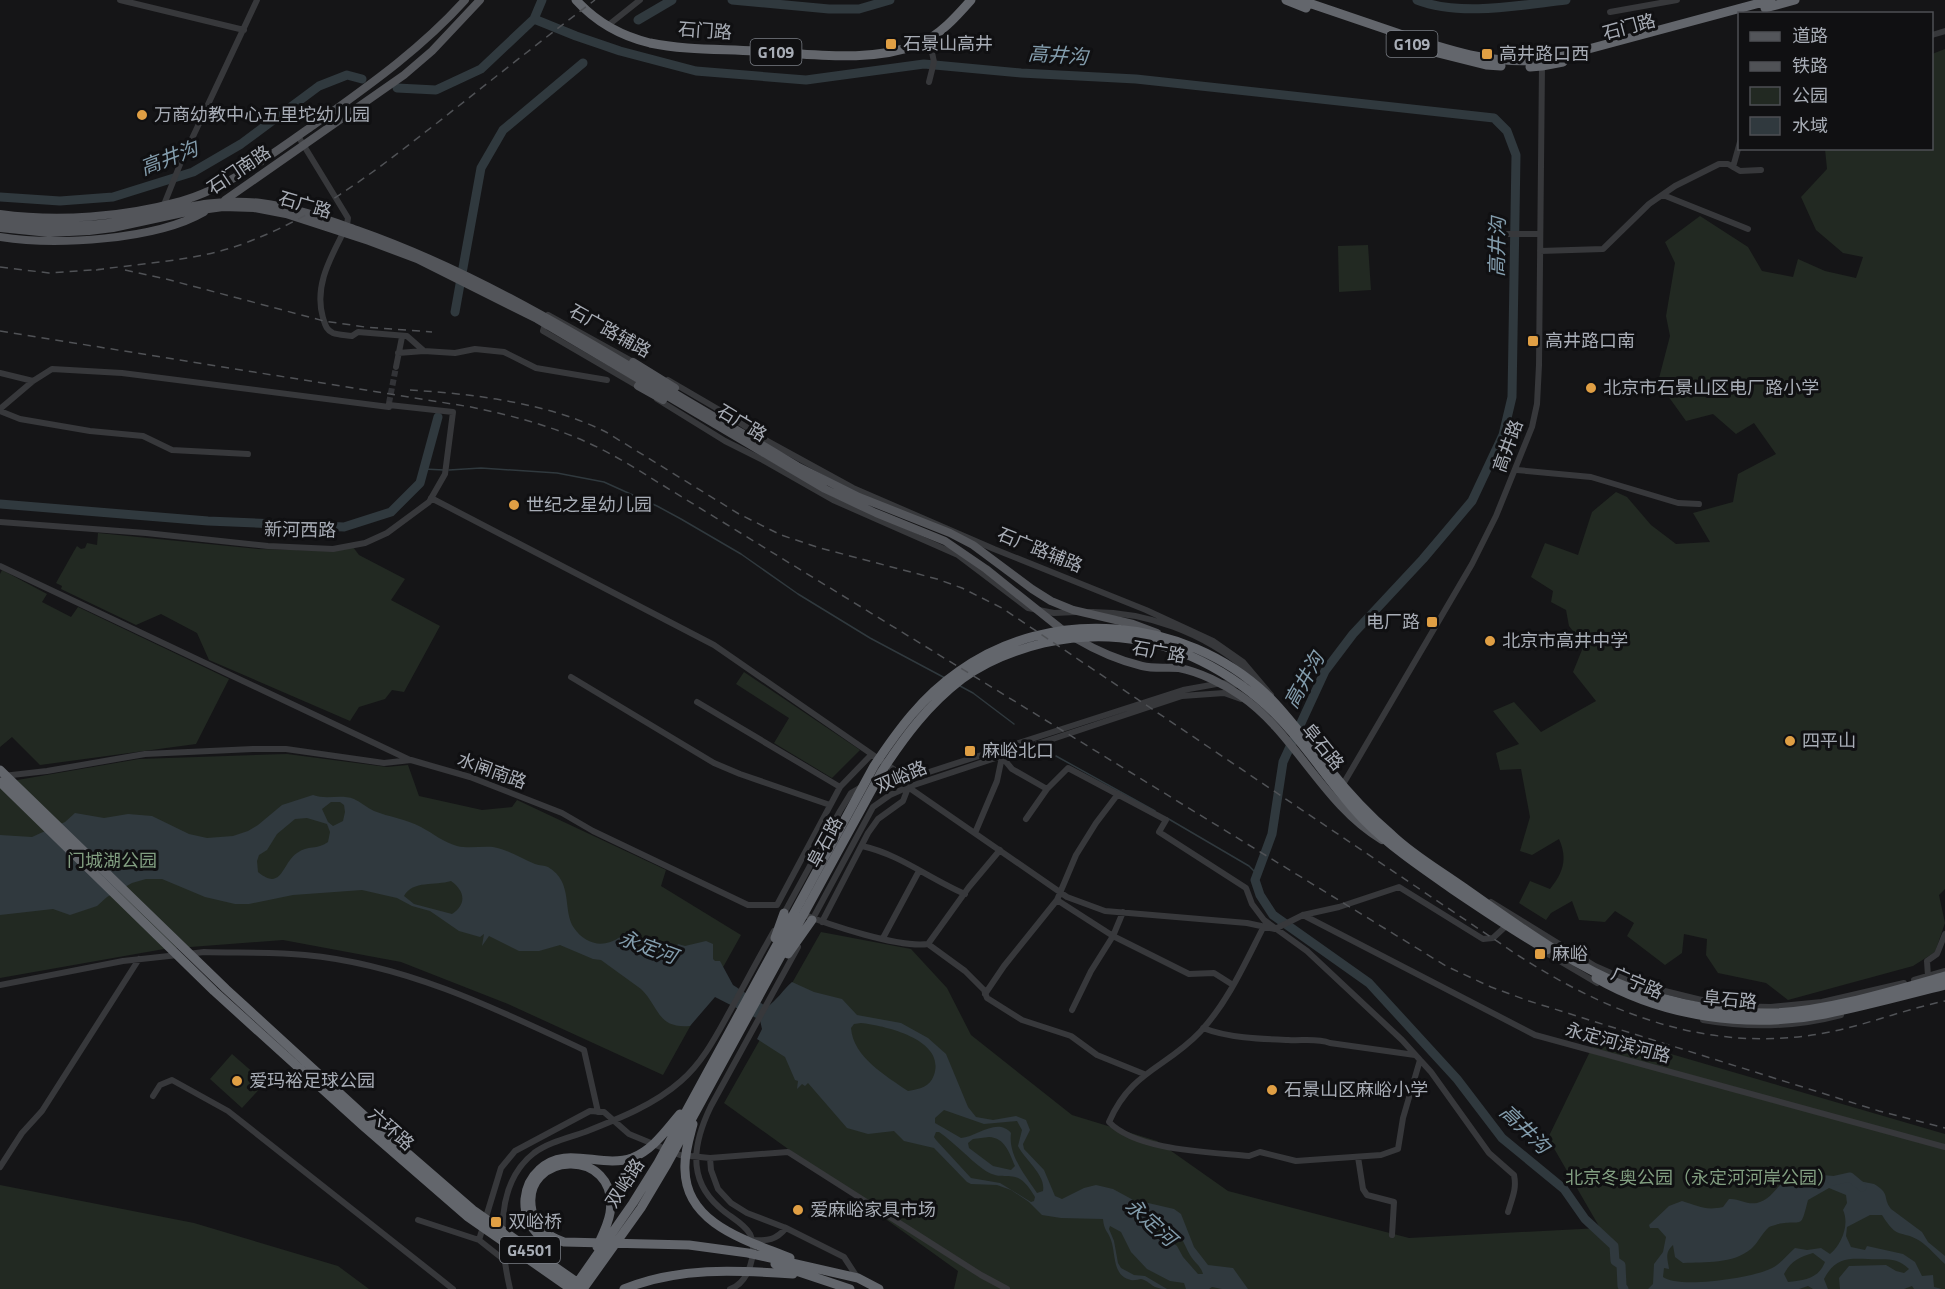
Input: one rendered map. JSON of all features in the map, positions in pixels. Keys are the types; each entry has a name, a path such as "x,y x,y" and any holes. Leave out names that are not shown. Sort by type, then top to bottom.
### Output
{"highway":[{"name":"石门路","path":"576,0 594,19 608,27 650,43 669,46 871,55 896,51 928,37 949,23 971,0"},
{"name":"石门路","path":"584,0 600,17 611,23 628,31 663,41 882,50 928,37 966,0"},
{"name":"石门路","path":"1286,0 1458,59 1486,65 1541,63 1738,15"},
{"name":"石门路","path":"1300,0 1460,53 1510,61 1541,63 1771,0"},
{"path":"1752,12 1795,0"},
{"name":"阜石路","path":"766,963 874,766 901,726 924,700 957,672 1012,642 1073,629 1122,628 1177,640 1227,665 1266,694 1286,715 1334,775 1394,837 1518,926 1592,970 1617,982 1676,1001 1726,1010 1772,1013 1822,1007 1945,974"},
{"name":"阜石路","path":"769,980 882,771 907,732 931,705 954,685 989,663 1018,649 1068,638 1101,636 1144,641 1184,652 1217,669 1261,701 1365,822 1392,846 1515,932 1612,987 1674,1010 1726,1019 1773,1020 1824,1014 1945,986"},
{"name":"G4501","path":"0,770 226,989 470,1214 572,1289"},
{"name":"六环路","path":"0,782 214,991 363,1126 470,1214"},
{"path":"766,963 784,914"},
{"path":"769,980 817,921"},
{"name":"双峪路","path":"572,1289 637,1205 766,963"},
{"name":"双峪路","path":"585,1289 697,1110 769,980"},
{"path":"692,1101 644,1152 624,1160 614,1161 576,1157 555,1159 537,1171 531,1179 529,1191 526,1214 530,1224 536,1233 557,1246 570,1248 689,1247 763,1255"},
{"path":"697,1110 685,1163 691,1195 704,1214 763,1255 813,1271 850,1289"},
{"path":"529,1191 546,1171 556,1165 581,1164 601,1176 608,1187 611,1201 610,1215 584,1274"},
{"name":"G4501","path":"470,1214 585,1289"},
{"path":"624,1289 656,1277 678,1273 813,1271 858,1278 879,1289"}],"main road":[{"name":"石门南路","path":"0,237 16,240 77,241 154,229 198,215 237,193 404,75 432,51 480,0"},
{"name":"石门南路","path":"0,214 52,219 92,217 182,201 211,189 298,136 359,93 440,28 463,1"},
{"name":"石广路","path":"0,222 40,226 83,226 123,220 198,203 228,200 300,210 414,251 504,294 748,445 825,489 876,513 947,537 1060,629 1100,653 1145,667 1179,668 1201,675 1240,696 1253,705 1276,729 1323,788 1372,834 1392,846"},
{"name":"石广路","path":"0,228 50,232 89,231 223,207 254,208 316,223 417,259 526,313 591,347 829,483 986,554 1051,601 1073,610 1133,624 1177,640"},
{"path":"633,362 714,417"},
{"path":"638,386 748,445"}],"street":[{"path":"120,0 244,30"},
{"path":"154,229 181,162 257,0"},
{"path":"611,23 640,0"},
{"path":"1610,12 1677,0"},
{"path":"928,37 934,62 929,82"},
{"name":"高井路","path":"1335,796 1344,785 1472,564 1516,470 1532,427 1537,404 1540,251 1537,234 1541,63"},
{"path":"298,136 348,218 320,287 322,314 327,328 333,333 352,336 358,332 407,336 424,351"},
{"path":"1733,167 1738,149"},
{"path":"1540,251 1603,249 1649,204 1675,186 1719,164 1728,164 1740,171 1761,170"},
{"path":"1663,195 1748,229"},
{"path":"1498,233 1537,234"},
{"name":"石广路辅路","path":"1242,686 1249,679 1250,674 1219,648 1181,630 1134,616 1105,612 1053,613 1028,608 958,555 824,495 716,436 638,386 543,331 548,315 673,382 769,442 853,488 1196,632 1233,655 1260,681 1287,714"},
{"path":"396,367 402,337"},
{"path":"398,353 424,351 455,354 475,349 504,352 536,368 607,380"},
{"name":"新河西路","path":"0,522 146,533 268,546 333,549 365,543 387,533 429,502 445,474 453,412 389,404 389,407 122,373 52,369 33,381"},
{"path":"0,373 33,381"},
{"path":"33,381 0,410 32,421 90,431 143,436 172,450 248,454"},
{"path":"1516,470 1591,477 1678,503 1699,504"},
{"path":"431,498 714,645 899,773 908,787 1067,897 1105,911 1247,923 1275,929 1303,915 1339,908 1399,887 1484,939 1494,938 1506,926"},
{"path":"0,566 411,760"},
{"path":"1134,616 1137,606"},
{"path":"571,677 714,762 740,774 830,805"},
{"name":"双峪路","path":"503,1259 502,1223 505,1206 511,1184 520,1167 535,1153 553,1143 618,1119 660,1096 696,1068 851,793 874,779 899,773 926,773 1183,690 1222,683 1242,686 1269,698 1287,714 1344,785"},
{"name":"双峪路","path":"752,1240 743,1225 719,1207 701,1183 696,1165 700,1128 817,921 849,849 873,807 890,795 908,787 1182,696 1208,693 1224,693 1249,703 1262,713 1285,736 1335,796"},
{"path":"697,702 840,787"},
{"name":"水闸南路","path":"0,776 47,771 145,754 253,749 286,749 384,763 411,760 470,777 562,813 593,831 748,905 777,904"},
{"path":"871,754 840,787 777,904 817,921 918,946 928,944 1000,850"},
{"path":"1002,757 1012,769 1047,789"},
{"path":"975,833 997,781 1002,757"},
{"path":"1026,819 1047,789 1068,768 1166,820 1159,832 1246,888 1252,904 1264,920 1315,959 1417,1057 1489,1153 1514,1175 1516,1190 1509,1212"},
{"name":"广宁路","path":"1344,785 1366,810 1398,839 1445,873 1595,966 1636,984 1726,1006 1771,1007 1822,1002 1928,976 1945,974"},
{"path":"817,921 878,819 903,801 908,787"},
{"path":"986,994 1004,966 1057,900 1076,855 1118,794"},
{"name":"广宁路","path":"1335,796 1394,851 1506,926 1592,980 1631,1000 1676,1014 1728,1024 1774,1025 1826,1019 1945,986"},
{"path":"862,846 881,850 965,894"},
{"path":"883,938 919,871"},
{"path":"1057,900 1113,936 1189,974 1214,973 1233,986"},
{"path":"1072,1010 1113,936 1123,912"},
{"name":"永定河滨河路","path":"1303,915 1535,1035 1945,1146"},
{"path":"1264,926 1222,1005 1203,1028 1174,1054 1132,1084 1119,1101 1109,1122 1124,1134 1170,1148 1249,1156 1260,1152 1296,1161 1381,1155 1398,1149 1417,1057"},
{"path":"1928,976 1927,961 1937,954 1945,934"},
{"path":"928,944 965,971 984,990 987,998 1022,1020 1071,1036 1097,1054 1144,1074"},
{"path":"0,985 139,959 204,952 305,955 387,969 443,988 502,1012 584,1050 597,1112"},
{"path":"0,1167 22,1133 42,1111 139,959"},
{"path":"1203,1028 1215,1033 1323,1040 1417,1057"},
{"path":"153,1096 160,1085 172,1080 228,1111 453,1289"},
{"path":"479,1240 501,1168 515,1151 590,1111 604,1113 629,1134 680,1155 710,1158 788,1152 981,1275 1007,1289"},
{"path":"1358,1157 1363,1189 1367,1195 1394,1202 1392,1236"},
{"path":"710,1158 711,1170 718,1189 731,1203 747,1213 786,1228 844,1257 858,1278"},
{"path":"418,1220 479,1240 503,1259 510,1289"},
{"path":"730,1289 746,1278 751,1266 752,1240 779,1237 786,1228"}],"green space":[{"path":"1945,49 1945,889 1939,895 1945,923 1935,952 1913,966 1788,1000 1766,983 1718,973 1706,955 1707,939 1684,934 1682,953 1665,965 1627,936 1634,923 1615,911 1605,922 1579,920 1572,901 1551,913 1546,920 1519,903 1530,881 1550,889 1561,871 1564,859 1559,839 1532,855 1520,851 1530,817 1521,769 1500,770 1496,753 1519,744 1493,711 1514,702 1541,732 1596,701 1573,672 1584,645 1569,626 1566,610 1551,602 1553,591 1531,577 1545,543 1578,555 1592,512 1616,492 1627,497 1651,525 1676,544 1710,542 1693,513 1733,502 1738,474 1776,454 1754,423 1736,434 1713,414 1686,421 1658,382 1670,336 1666,316 1675,263 1665,242 1700,216 1748,247 1762,271 1793,277 1798,259 1825,271 1856,278 1863,257 1843,253 1816,230 1801,197 1827,169 1825,150 1933,150 1933,54"},
{"path":"1368,245 1371,290 1339,292 1338,246"},
{"path":"98,533 258,549 333,551 353,547 359,555 405,579 391,600 440,626 404,692 392,690 385,699 359,707 350,721 209,660 197,633 161,614 136,625 61,589 62,586 56,583 77,546 81,549 85,548 87,543 97,545"},
{"path":"2,570 47,594 42,602 71,617 78,607 229,679 196,744 40,765 12,737 0,747 0,574"},
{"path":"744,672 860,750 832,778 774,743 789,718 736,684"},
{"name":"门城湖公园","path":"287,754 387,767 408,765 419,796 482,810 512,807 517,800 666,870 661,886 741,935 663,1075 508,1004 401,962 283,940 164,949 0,978 0,783 139,759"},
{"name":"北京冬奥公园（永定河河岸公园）","path":"821,932 911,949 947,988 971,1035 1072,1115 1157,1141 1228,1191 1409,1238 1600,1228 1548,1138 1599,1033 1945,1134 1945,1289 954,1289 958,1271 724,1103"},
{"name":"爱玛裕足球公园","path":"232,1054 265,1083 242,1108 210,1079"},
{"path":"0,1185 194,1223 338,1266 369,1289 0,1289"}],"water":[{"path":"313,795 349,798 357,800 374,811 415,824 457,846 493,847 504,850 535,864 548,867 556,873 564,888 574,928 589,941 601,944 620,937 644,954 646,958 651,958 668,954 678,944 685,946 706,941 713,944 713,959 720,961 733,985 767,1007 792,982 814,992 842,999 857,1015 901,1023 928,1038 946,1054 968,1107 976,1117 993,1120 1016,1116 1026,1120 1030,1130 1023,1144 1024,1149 1044,1170 1055,1196 1062,1199 1096,1185 1113,1189 1137,1202 1174,1209 1181,1214 1194,1247 1208,1265 1233,1268 1248,1289 1212,1287 1186,1289 1184,1283 1170,1281 1147,1269 1131,1252 1121,1232 1110,1226 1121,1268 1134,1275 1145,1276 1167,1289 1155,1287 1145,1280 1125,1278 1116,1264 1111,1240 1103,1219 1042,1215 1029,1202 1011,1190 997,1185 967,1182 934,1148 904,1141 894,1131 868,1134 847,1128 808,1083 805,1086 802,1084 797,1089 798,1081 795,1080 785,1057 757,1039 762,1029 760,1020 715,997 690,1026 671,1024 660,1015 641,989 601,960 593,959 560,945 539,951 519,951 489,936 482,946 484,934 480,937 459,931 430,911 412,906 397,898 362,890 293,895 249,904 235,904 205,897 162,879 146,879 132,883 107,897 97,906 70,915 53,909 0,915 0,835 32,837 65,822 75,813 104,818 128,814 152,816 189,834 207,838 233,836 258,825 282,805","holes":["331,802 340,802 344,805 343,821 333,826 328,822 322,809","307,818 327,824 330,832 328,842 297,853 281,874 272,879 258,872 257,861 259,855 267,850 277,834 295,819","451,881 461,893 462,902 452,914 414,904 404,896 413,888","861,1023 885,1027 912,1037 931,1053 935,1063 932,1079 924,1087 908,1091 864,1057 853,1038 851,1028 854,1024","944,1110 984,1124 1017,1121 1022,1130 1018,1146 1038,1173 1043,1191 1037,1193 1023,1172 1012,1149 1011,1133 1005,1129 993,1127 961,1138 935,1123 935,1118","936,1132 939,1132 991,1174 1016,1177 1022,1180 1035,1197 1034,1201 1031,1202 1000,1183 971,1178 934,1137","989,1137 999,1140 1006,1147 1015,1166 1011,1170 993,1166 969,1148 968,1143 973,1139","1150,1219 1172,1226 1180,1235 1203,1274 1198,1274 1183,1257 1177,1246 1149,1225 1147,1220"]},
{"path":"1797,1173 1834,1176 1879,1187 1891,1209 1922,1232 1928,1242 1945,1256 1945,1264 1920,1241 1892,1228 1882,1215 1870,1215 1847,1227 1846,1236 1851,1247 1865,1250 1867,1246 1903,1254 1915,1262 1922,1276 1933,1275 1934,1287 1942,1289 1914,1289 1912,1286 1904,1289 1840,1289 1839,1278 1849,1266 1886,1265 1904,1273 1909,1269 1895,1260 1848,1259 1837,1263 1828,1272 1824,1279 1828,1289 1813,1289 1808,1286 1799,1289 1648,1289 1653,1284 1654,1264 1663,1252 1666,1237 1658,1228 1650,1228 1649,1225 1669,1206 1682,1201 1702,1207 1717,1208 1723,1207 1729,1199 1757,1203 1769,1197 1791,1175","holes":["1829,1188 1846,1195 1847,1203 1843,1210 1845,1228 1838,1245 1830,1254 1821,1248 1807,1250 1795,1248 1777,1265 1765,1271 1717,1281 1684,1282 1663,1277 1664,1268 1669,1269 1667,1260 1673,1245 1675,1257 1683,1263 1727,1260 1736,1257 1751,1249 1769,1227 1800,1222 1808,1200","1813,1253 1825,1262 1819,1272 1805,1279 1788,1282 1784,1274 1790,1266 1800,1258"]}],"waterway":[{"path":"534,19 542,0"},
{"path":"638,20 672,0"},
{"path":"732,0 829,9 859,9 890,0"},
{"path":"1417,0 1434,5 1471,9 1566,0"},
{"name":"高井沟","path":"397,88 436,90 481,69 534,19 620,51 696,71 806,80 924,64 1021,73 1136,79 1494,118 1507,131 1516,155 1512,397 1503,435 1472,501 1423,559 1353,634 1325,671 1283,762 1272,834 1255,880 1260,895 1273,915 1369,983 1457,1079 1502,1138 1564,1189 1585,1219 1614,1246 1615,1261 1621,1265 1624,1289"},
{"path":"455,312 481,168 503,130 583,63"},
{"name":"高井沟","path":"0,197 60,201 113,197 193,172 241,144 319,86 347,75 362,79"},
{"path":"0,504 208,521 344,527 391,512 420,483 438,417"},
{"path":"449,470 481,468 557,473 604,482 681,519 741,554 798,594 870,638 945,678"},
{"path":"424,469 444,470"},
{"path":"960,686 1014,724"},
{"path":"1056,756 1155,811"},
{"path":"1167,818 1249,866 1257,874"},
{"name":"高井沟","path":"1832,1181 1850,1177 1862,1187"}],"tunnel":[{"path":"389,403 396,367"}],"railway":[{"path":"96,270 187,258 223,250 268,234 295,221 320,207 389,160 595,0"},
{"path":"0,267 49,273 104,269"},
{"path":"125,270 324,321 365,327 432,332"},
{"path":"0,331 471,407 568,434 640,471 1446,966 1491,987 1529,1001 1879,1111 1945,1128"},
{"path":"410,390 485,397 536,407 584,422 606,432 739,514 781,535 820,548 937,579 962,588 1002,608 1519,956 1555,978 1629,1013 1667,1026 1707,1034 1747,1038 1788,1038 1845,1029 1945,1001"}],"place":[{"name":"石景山高井","path":"891,44"},
{"name":"高井路口西","path":"1487,54"},
{"name":"万商幼教中心五里坨幼儿园","path":"142,115"},
{"name":"高井路口南","path":"1533,341"},
{"name":"北京市石景山区电厂路小学","path":"1591,388"},
{"name":"世纪之星幼儿园","path":"514,505"},
{"name":"电厂路","path":"1432,622"},
{"name":"北京市高井中学","path":"1490,641"},
{"name":"四平山","path":"1790,741"},
{"name":"麻峪北口","path":"970,751"},
{"name":"麻峪","path":"1540,954"},
{"name":"爱玛裕足球公园","path":"237,1081"},
{"name":"石景山区麻峪小学","path":"1272,1090"},
{"name":"爱麻峪家具市场","path":"798,1210"},
{"name":"双峪桥","path":"496,1222"}],"water label":[{"name":"永定河","path":"648,947"},
{"name":"永定河","path":"1151,1222"}]}
